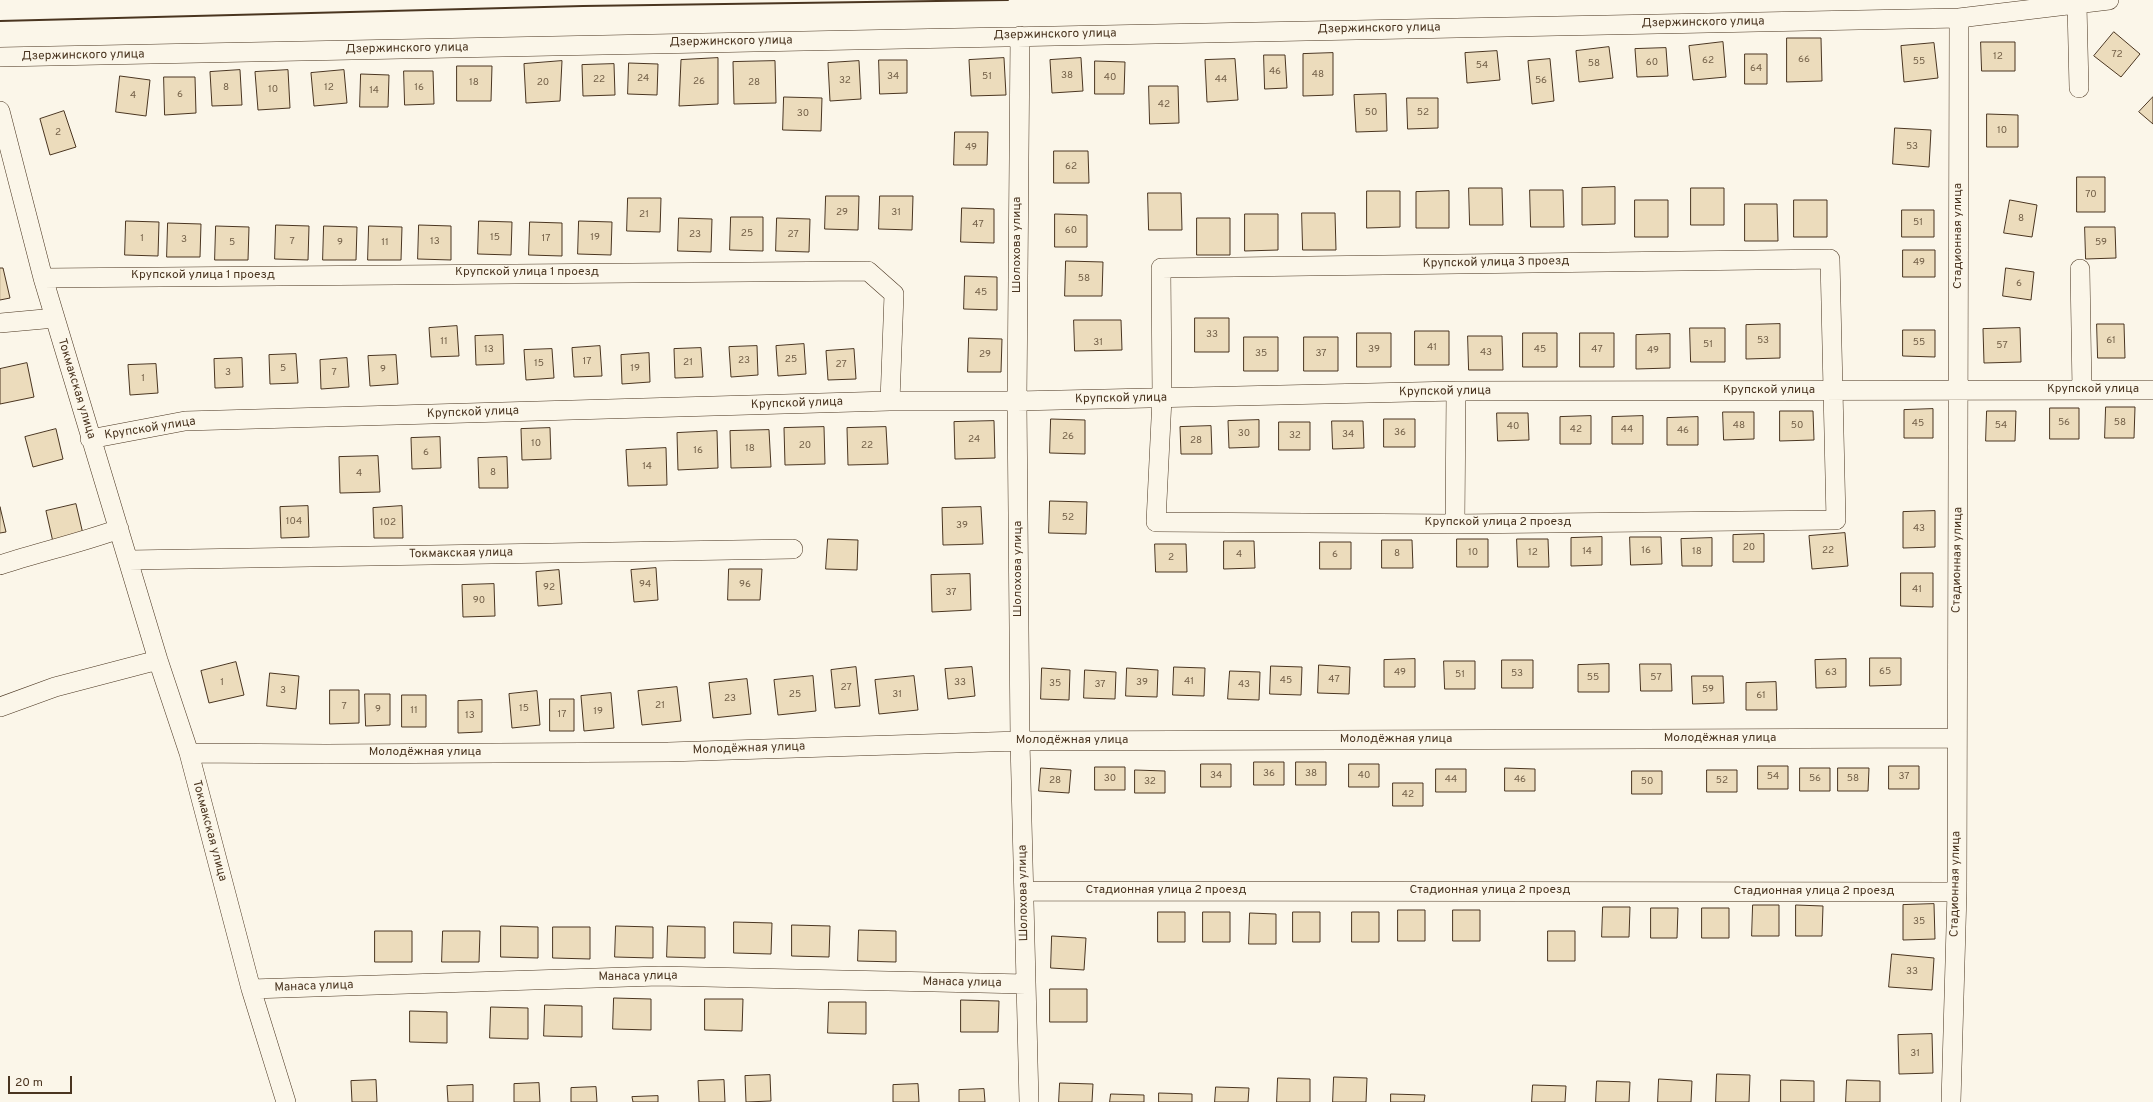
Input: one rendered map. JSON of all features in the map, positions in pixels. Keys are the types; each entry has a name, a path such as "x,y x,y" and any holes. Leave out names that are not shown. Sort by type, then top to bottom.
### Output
{"street":[{"name":"Дзержинского улица","path":"0,57 1959,18 2109,0"},
{"path":"2077,4 2079,88"},
{"name":"Стадионная улица","path":"1951,1102 1957,892 1956,738 1960,391 1959,18"},
{"name":"Шолохова улица","path":"1020,36 1017,401 1020,741 1029,1102"},
{"name":"Токмакская улица","path":"0,111 54,318 90,439 129,560 158,660 189,753 251,989 286,1102"},
{"name":"Крупской улица 3 проезд","path":"1162,398 1161,268 1830,259 1834,391"},
{"path":"2080,269 2082,390"},
{"name":"Крупской улица 1 проезд","path":"43,278 868,270 894,294 890,401"},
{"path":"0,322 54,318"},
{"name":"Крупской улица","path":"90,439 185,420 890,401 1017,401 1456,391 2153,390"},
{"path":"1455,524 1456,391"},
{"name":"Крупской улица 2 проезд","path":"1162,398 1156,522 1455,524 1836,520 1834,391"},
{"path":"0,565 43,551 86,542 119,530"},
{"name":"Токмакская улица","path":"129,560 793,549"},
{"path":"0,707 55,687 158,660"},
{"name":"Молодёжная улица","path":"189,753 326,754 668,752 1020,741 1956,738"},
{"name":"Стадионная улица 2 проезд","path":"1024,891 1957,892"},
{"name":"Манаса улица","path":"251,989 660,976 1026,984"}],"building":[{"path":"2114,32 2140,54 2121,77 2094,56"},
{"path":"1787,38 1821,38 1822,81 1787,82"},
{"path":"1723,42 1726,77 1693,80 1689,46"},
{"path":"1981,42 2015,42 2015,71 1982,71"},
{"path":"1934,43 1938,78 1904,82 1901,46"},
{"path":"1609,47 1613,78 1579,82 1576,51"},
{"path":"1666,48 1668,76 1637,77 1635,49"},
{"path":"1497,51 1500,80 1467,83 1465,53"},
{"path":"1333,53 1333,95 1303,96 1303,54"},
{"path":"1745,54 1767,54 1767,84 1745,84"},
{"path":"1264,55 1285,55 1287,88 1265,89"},
{"path":"718,58 718,104 679,106 681,60"},
{"path":"1004,58 1006,95 971,96 969,60"},
{"path":"1081,58 1083,91 1052,93 1050,60"},
{"path":"1235,59 1238,100 1207,102 1205,60"},
{"path":"1550,59 1554,101 1532,104 1528,61"},
{"path":"879,60 907,60 907,93 880,94"},
{"path":"562,61 560,101 526,103 524,64"},
{"path":"775,61 776,103 734,104 733,62"},
{"path":"859,61 861,99 830,101 828,63"},
{"path":"1095,61 1125,62 1124,94 1095,94"},
{"path":"629,63 658,64 657,95 628,94"},
{"path":"614,64 615,95 583,96 582,65"},
{"path":"457,66 492,66 491,101 457,101"},
{"path":"240,70 242,105 212,106 210,72"},
{"path":"288,70 290,108 258,110 255,72"},
{"path":"344,70 347,103 314,106 311,73"},
{"path":"404,71 433,71 434,104 405,105"},
{"path":"361,74 389,75 388,107 360,107"},
{"path":"120,76 150,80 146,116 116,112"},
{"path":"164,77 195,77 196,113 165,115"},
{"path":"1149,86 1178,86 1179,123 1150,124"},
{"path":"1386,94 1387,131 1356,132 1354,95"},
{"path":"784,97 822,98 821,131 783,130"},
{"path":"2153,97 2153,124 2139,112"},
{"path":"1407,98 1438,98 1438,128 1408,129"},
{"path":"64,111 76,147 50,155 40,119"},
{"path":"1987,114 2018,115 2018,147 1987,147"},
{"path":"1895,128 1931,130 1929,167 1893,164"},
{"path":"955,132 988,132 987,165 954,165"},
{"path":"1054,151 1088,151 1089,183 1054,183"},
{"path":"2077,177 2105,177 2105,212 2077,212"},
{"path":"1615,187 1615,224 1582,225 1582,188"},
{"path":"1469,188 1502,188 1503,225 1470,225"},
{"path":"1691,188 1724,188 1724,225 1691,225"},
{"path":"1530,190 1563,190 1564,227 1531,227"},
{"path":"1367,191 1400,191 1400,227 1367,228"},
{"path":"1449,191 1449,228 1416,228 1416,192"},
{"path":"1148,193 1181,193 1182,230 1149,230"},
{"path":"826,196 859,196 858,230 825,229"},
{"path":"880,196 913,196 912,230 879,229"},
{"path":"628,198 661,198 660,232 627,231"},
{"path":"1635,200 1668,200 1668,237 1635,237"},
{"path":"1794,200 1827,200 1827,237 1794,237"},
{"path":"2010,200 2037,205 2032,237 2004,233"},
{"path":"1745,204 1777,204 1778,241 1745,241"},
{"path":"962,208 994,209 994,243 961,242"},
{"path":"1902,210 1934,210 1934,237 1902,237"},
{"path":"1302,213 1335,213 1336,250 1303,250"},
{"path":"1055,214 1087,215 1087,247 1055,247"},
{"path":"1245,214 1278,214 1278,250 1245,251"},
{"path":"731,217 763,217 763,251 730,250"},
{"path":"679,218 712,219 711,252 678,251"},
{"path":"777,218 810,219 809,252 776,251"},
{"path":"1197,218 1230,218 1230,255 1197,255"},
{"path":"126,221 159,222 158,256 125,255"},
{"path":"479,221 512,222 511,255 478,254"},
{"path":"579,221 612,222 611,255 578,254"},
{"path":"530,222 562,223 562,256 529,255"},
{"path":"168,223 201,224 200,257 167,257"},
{"path":"276,225 309,226 308,260 275,259"},
{"path":"419,225 451,226 451,260 418,259"},
{"path":"216,226 249,227 248,260 215,260"},
{"path":"324,226 357,227 356,260 323,260"},
{"path":"369,226 402,227 401,260 368,260"},
{"path":"2085,227 2115,227 2116,258 2086,259"},
{"path":"1903,250 1935,250 1935,277 1903,277"},
{"path":"1066,261 1103,262 1102,296 1065,296"},
{"path":"0,268 3,268 10,298 0,300"},
{"path":"2006,268 2034,272 2031,300 2003,296"},
{"path":"965,276 997,277 997,310 964,309"},
{"path":"1195,318 1229,318 1229,352 1195,352"},
{"path":"1074,320 1121,320 1122,350 1075,351"},
{"path":"1780,324 1780,358 1746,359 1746,325"},
{"path":"2097,324 2124,324 2125,358 2098,358"},
{"path":"457,326 459,356 431,357 429,328"},
{"path":"1690,328 1725,328 1725,362 1691,362"},
{"path":"2020,328 2021,362 1984,363 1983,329"},
{"path":"1903,330 1935,330 1935,357 1903,356"},
{"path":"1415,331 1449,331 1449,365 1415,365"},
{"path":"1357,333 1391,333 1391,367 1357,367"},
{"path":"1523,333 1557,333 1557,367 1523,367"},
{"path":"1580,333 1614,333 1614,367 1580,367"},
{"path":"1670,334 1670,368 1636,369 1636,335"},
{"path":"503,335 504,364 476,365 475,336"},
{"path":"1468,336 1502,336 1503,370 1469,370"},
{"path":"1244,337 1278,337 1278,371 1244,371"},
{"path":"1304,337 1338,337 1338,371 1304,371"},
{"path":"969,338 1002,339 1001,372 968,372"},
{"path":"804,344 806,374 778,376 776,346"},
{"path":"600,346 602,376 574,377 572,348"},
{"path":"757,346 758,375 731,377 729,347"},
{"path":"701,348 703,377 675,378 674,349"},
{"path":"552,349 554,378 526,380 524,350"},
{"path":"854,349 856,379 828,380 826,351"},
{"path":"649,353 650,382 622,384 621,355"},
{"path":"296,354 298,383 270,384 269,355"},
{"path":"396,355 398,384 370,386 368,356"},
{"path":"242,358 243,387 215,388 214,359"},
{"path":"347,358 349,387 321,389 320,360"},
{"path":"27,363 34,397 0,404 0,369"},
{"path":"156,364 158,393 130,395 128,365"},
{"path":"2106,407 2135,407 2134,438 2105,438"},
{"path":"2050,408 2079,408 2079,439 2050,439"},
{"path":"1933,409 1933,438 1904,438 1904,410"},
{"path":"1780,411 1813,411 1814,440 1780,441"},
{"path":"1987,411 2016,411 2015,441 1986,441"},
{"path":"1723,412 1754,412 1754,439 1724,440"},
{"path":"1497,413 1528,413 1529,440 1498,441"},
{"path":"1591,416 1591,444 1560,444 1560,417"},
{"path":"1643,416 1643,444 1612,444 1612,417"},
{"path":"1698,417 1698,445 1667,445 1667,418"},
{"path":"1051,419 1085,420 1085,454 1050,453"},
{"path":"1384,419 1415,419 1415,447 1384,447"},
{"path":"1259,420 1259,447 1229,448 1228,421"},
{"path":"994,421 995,458 955,459 954,422"},
{"path":"1332,421 1363,421 1364,448 1333,449"},
{"path":"1279,422 1310,422 1310,450 1279,450"},
{"path":"1211,426 1212,454 1181,454 1180,427"},
{"path":"824,427 825,464 785,465 784,428"},
{"path":"886,427 888,464 848,465 847,428"},
{"path":"550,428 551,459 522,460 521,429"},
{"path":"56,429 63,459 33,467 25,437"},
{"path":"769,430 771,467 731,468 730,431"},
{"path":"717,431 718,468 678,470 677,433"},
{"path":"440,437 441,468 412,469 411,438"},
{"path":"666,448 667,485 628,486 626,450"},
{"path":"378,456 380,492 340,493 339,457"},
{"path":"507,457 508,488 479,488 478,458"},
{"path":"1050,501 1087,502 1086,534 1049,533"},
{"path":"76,504 83,534 53,542 46,511"},
{"path":"308,506 309,537 281,538 280,507"},
{"path":"402,506 403,538 374,538 373,508"},
{"path":"0,507 6,532 0,533"},
{"path":"981,507 983,544 943,545 942,508"},
{"path":"1935,511 1935,547 1903,548 1903,512"},
{"path":"1845,533 1848,566 1812,569 1809,536"},
{"path":"1764,534 1764,562 1733,562 1733,535"},
{"path":"1602,537 1602,565 1571,566 1571,538"},
{"path":"1630,537 1661,537 1662,564 1631,565"},
{"path":"1712,538 1712,566 1682,566 1681,539"},
{"path":"828,539 858,540 857,570 826,569"},
{"path":"1457,539 1488,539 1488,567 1457,567"},
{"path":"1517,539 1548,539 1549,567 1518,567"},
{"path":"1382,540 1412,540 1413,568 1382,568"},
{"path":"1224,541 1254,541 1255,568 1224,569"},
{"path":"1320,542 1351,542 1351,569 1320,569"},
{"path":"1155,544 1186,544 1187,572 1156,572"},
{"path":"656,568 658,600 634,602 631,570"},
{"path":"729,569 762,569 760,600 728,600"},
{"path":"559,570 562,604 538,606 536,572"},
{"path":"1901,573 1933,573 1933,607 1901,606"},
{"path":"970,574 971,610 932,612 931,575"},
{"path":"494,584 495,616 463,617 462,585"},
{"path":"1870,658 1901,658 1901,685 1870,686"},
{"path":"1415,659 1415,687 1384,687 1384,660"},
{"path":"1846,659 1846,687 1816,688 1815,660"},
{"path":"1502,660 1533,660 1533,688 1502,688"},
{"path":"1444,661 1475,661 1475,689 1445,689"},
{"path":"236,662 244,695 209,703 201,671"},
{"path":"1609,664 1609,692 1578,692 1578,665"},
{"path":"1640,664 1671,664 1672,691 1641,691"},
{"path":"1319,665 1350,667 1349,694 1318,693"},
{"path":"1271,666 1302,667 1301,695 1270,694"},
{"path":"856,667 860,706 835,708 831,670"},
{"path":"972,667 975,696 948,699 945,669"},
{"path":"1174,667 1205,668 1204,696 1173,695"},
{"path":"1042,668 1070,670 1069,700 1041,699"},
{"path":"1127,668 1158,670 1157,697 1126,696"},
{"path":"1085,670 1116,672 1115,699 1084,698"},
{"path":"1230,671 1260,672 1259,700 1228,699"},
{"path":"270,673 299,676 296,709 267,706"},
{"path":"813,676 816,711 778,715 774,680"},
{"path":"914,676 918,710 879,714 875,680"},
{"path":"1692,676 1723,676 1724,703 1693,704"},
{"path":"747,679 751,714 713,718 709,683"},
{"path":"1776,682 1777,710 1746,710 1746,683"},
{"path":"677,687 681,721 642,725 638,691"},
{"path":"330,690 359,690 359,723 330,724"},
{"path":"537,691 540,725 512,728 509,694"},
{"path":"611,693 614,728 584,731 581,696"},
{"path":"365,694 390,694 390,725 366,726"},
{"path":"402,695 426,695 426,727 402,727"},
{"path":"550,699 574,699 574,731 550,731"},
{"path":"482,700 482,732 458,733 458,701"},
{"path":"1254,762 1284,762 1284,785 1254,785"},
{"path":"1296,762 1326,762 1326,785 1296,785"},
{"path":"1201,764 1231,764 1231,787 1201,787"},
{"path":"1349,764 1379,764 1379,787 1349,787"},
{"path":"1758,766 1788,766 1788,789 1758,789"},
{"path":"1889,766 1919,766 1919,789 1889,789"},
{"path":"1095,767 1125,767 1125,790 1095,790"},
{"path":"1041,768 1071,770 1069,793 1039,791"},
{"path":"1505,768 1535,769 1535,791 1505,791"},
{"path":"1800,768 1830,768 1830,791 1800,791"},
{"path":"1838,768 1869,768 1868,791 1838,791"},
{"path":"1436,769 1466,769 1466,792 1436,792"},
{"path":"1135,770 1165,771 1165,793 1135,793"},
{"path":"1707,770 1737,770 1737,792 1707,792"},
{"path":"1632,771 1662,771 1662,794 1632,794"},
{"path":"1393,783 1423,783 1423,806 1393,806"},
{"path":"1934,904 1935,939 1903,940 1903,905"},
{"path":"1753,905 1779,905 1779,936 1752,936"},
{"path":"1796,905 1823,906 1822,936 1796,936"},
{"path":"1603,907 1630,907 1629,937 1602,937"},
{"path":"1651,908 1678,908 1677,938 1651,938"},
{"path":"1702,908 1729,908 1729,938 1702,938"},
{"path":"1398,910 1425,910 1425,941 1398,941"},
{"path":"1453,910 1480,910 1480,941 1453,941"},
{"path":"1158,912 1185,912 1185,942 1158,942"},
{"path":"1203,912 1230,912 1230,942 1203,942"},
{"path":"1293,912 1320,912 1320,942 1293,942"},
{"path":"1352,912 1379,912 1379,942 1352,942"},
{"path":"1250,913 1276,914 1276,944 1249,944"},
{"path":"734,922 772,923 771,954 734,953"},
{"path":"792,925 830,926 829,957 792,956"},
{"path":"501,926 538,927 538,958 501,957"},
{"path":"616,926 653,927 653,958 615,957"},
{"path":"668,926 705,927 705,958 667,957"},
{"path":"553,927 590,927 590,959 553,958"},
{"path":"859,930 896,931 896,962 858,961"},
{"path":"375,931 412,931 412,962 375,962"},
{"path":"443,931 480,931 479,962 442,962"},
{"path":"1548,931 1575,931 1575,961 1548,961"},
{"path":"1052,936 1086,938 1084,970 1051,968"},
{"path":"1892,954 1934,958 1932,990 1889,987"},
{"path":"1050,989 1087,989 1087,1022 1050,1022"},
{"path":"614,998 651,999 651,1030 613,1029"},
{"path":"705,999 743,999 742,1031 705,1030"},
{"path":"961,1000 999,1001 998,1032 961,1032"},
{"path":"829,1002 866,1002 866,1034 828,1033"},
{"path":"545,1005 582,1006 582,1037 544,1036"},
{"path":"491,1007 528,1008 528,1039 490,1038"},
{"path":"410,1011 447,1012 447,1043 410,1042"},
{"path":"1932,1034 1933,1073 1899,1074 1898,1035"},
{"path":"1717,1074 1750,1075 1749,1102 1716,1102"},
{"path":"770,1075 771,1101 746,1102 745,1076"},
{"path":"1334,1077 1367,1078 1366,1102 1333,1102"},
{"path":"1278,1078 1310,1079 1310,1102 1277,1102"},
{"path":"1659,1079 1692,1081 1691,1102 1658,1102"},
{"path":"376,1080 377,1102 352,1102 351,1081"},
{"path":"724,1080 725,1102 699,1102 698,1081"},
{"path":"1781,1080 1814,1081 1814,1102 1781,1102"},
{"path":"1847,1080 1880,1081 1880,1102 1846,1102"},
{"path":"1597,1081 1630,1082 1629,1102 1596,1102"},
{"path":"539,1083 540,1102 514,1102 514,1084"},
{"path":"1060,1083 1093,1084 1092,1102 1059,1102"},
{"path":"918,1084 919,1102 893,1102 893,1085"},
{"path":"473,1085 473,1102 448,1102 447,1086"},
{"path":"1533,1085 1566,1086 1565,1102 1532,1102"},
{"path":"596,1087 597,1102 571,1102 571,1088"},
{"path":"1216,1087 1249,1088 1248,1102 1215,1102"},
{"path":"984,1089 985,1102 959,1102 959,1090"},
{"path":"1159,1093 1192,1094 1192,1102 1159,1102"},
{"path":"1111,1094 1144,1095 1144,1102 1110,1102"},
{"path":"1391,1094 1425,1095 1424,1102 1391,1102"},
{"path":"658,1096 658,1102 633,1102 632,1097"}],"wall":[{"path":"0,21 583,6 1008,0"}]}
